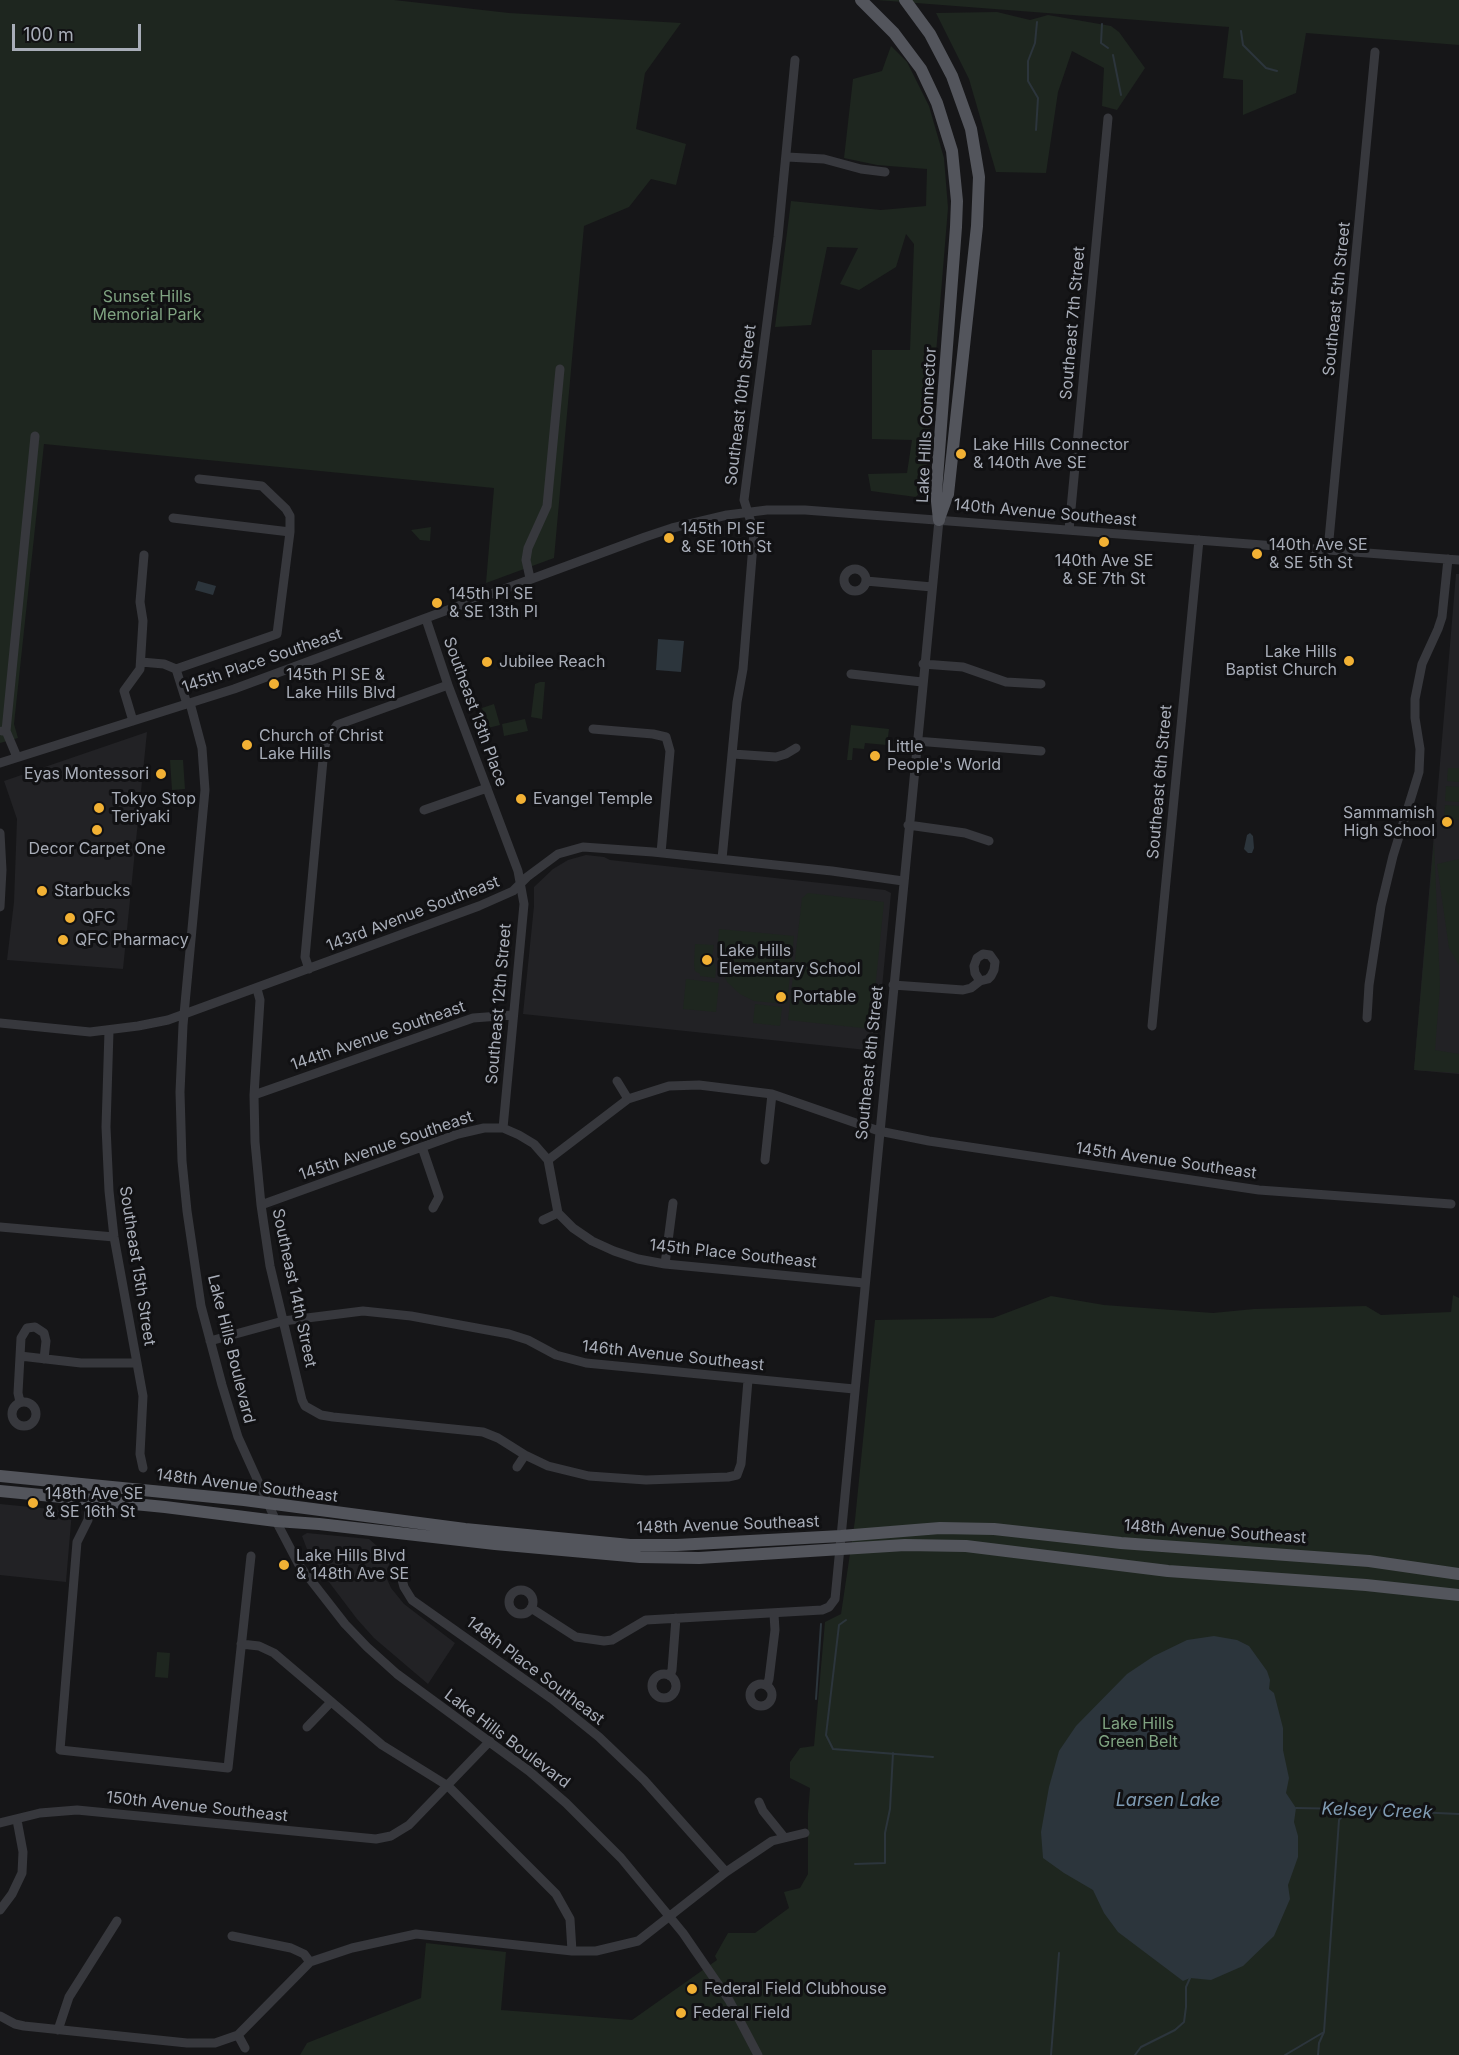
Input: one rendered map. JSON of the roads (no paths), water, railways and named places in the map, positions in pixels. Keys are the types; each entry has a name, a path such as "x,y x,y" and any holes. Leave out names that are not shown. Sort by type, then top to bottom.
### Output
{"main road":[{"name":"Lake Hills Connector","path":"861,0 894,33 921,69 938,103 952,151 957,190 956,227 936,492 939,520"},
{"name":"Lake Hills Connector","path":"905,0 930,34 952,76 971,129 978,177 977,226 948,494 939,520"},
{"name":"148th Avenue Southeast","path":"0,1476 268,1503 465,1529 630,1545 678,1545 967,1528 1121,1542 1310,1555 1455,1574"},
{"name":"148th Avenue Southeast","path":"0,1491 495,1544 662,1558 699,1558 905,1545 966,1546 1168,1571 1459,1594"},
{"path":"165,1507 181,1503 243,1509 268,1503"},
{"path":"276,1521 283,1516 300,1513 306,1509"},
{"path":"1099,1563 1115,1563 1122,1558 1124,1552 1121,1542"},
{"path":"1439,1593 1434,1584 1435,1579 1455,1574"}],"street":[{"name":"Southeast 5th Street","path":"1328,550 1375,52"},
{"name":"Southeast 10th Street","path":"722,860 754,532 744,500 787,157 795,60"},
{"name":"Southeast 7th Street","path":"1069,530 1108,118"},
{"path":"787,157 824,159 861,169 885,172"},
{"path":"530,578 526,560 528,548 547,506 560,369"},
{"path":"17,757 3,731 35,436"},
{"path":"141,662 164,664 176,669 277,634 290,532 290,516 286,508 262,486 199,479"},
{"name":"140th Avenue Southeast","path":"530,578 672,528 748,512 805,510 1459,560"},
{"path":"173,518 290,532"},
{"name":"Southeast 8th Street","path":"774,1614 822,1610 829,1607 835,1599 923,664 939,520"},
{"name":"Southeast 6th Street","path":"1152,1026 1198,540"},
{"path":"133,721 124,691 140,669 143,621 140,602 144,555"},
{"path":"1367,1018 1369,984 1381,906 1393,856 1419,772 1420,749 1415,718 1418,678 1442,617 1448,559"},
{"name":"145th Place Southeast","path":"0,763 189,703 426,619 530,578"},
{"path":"867,581 932,586"},
{"name":"Southeast 13th Place","path":"426,619 448,686 518,871 520,884"},
{"path":"923,664 963,667 1006,682 1041,684"},
{"path":"176,669 189,703"},
{"path":"851,674 922,682"},
{"path":"309,969 305,957 316,830 324,749 331,731 337,725 448,686"},
{"name":"Lake Hills Boulevard","path":"189,703 202,748 205,790 184,1014 180,1092 182,1161 193,1259 201,1306 231,1417 276,1521 299,1565 345,1624 397,1674 529,1771 566,1803 621,1858 670,1916 729,2000 758,2055"},
{"path":"593,729 669,734 670,751 661,853"},
{"path":"916,741 1041,751"},
{"path":"732,754 776,757 795,748"},
{"path":"424,810 487,788"},
{"path":"908,825 965,833 989,841"},
{"path":"0,833 2,870 0,907"},
{"name":"143rd Avenue Southeast","path":"0,1023 90,1032 168,1020 479,906 513,891 547,861 558,854 574,849 593,847 661,853 903,881"},
{"name":"Southeast 12th Street","path":"503,1128 524,904 520,884"},
{"path":"893,985 963,990 971,988 980,981"},
{"name":"Southeast 14th Street","path":"257,989 260,1000 254,1095 255,1142 261,1205 270,1266 305,1406 321,1415 333,1417 483,1432 498,1438 525,1455"},
{"name":"144th Avenue Southeast","path":"254,1095 473,1018 513,1015"},
{"name":"Southeast 15th Street","path":"109,1030 106,1127 109,1191 114,1237 143,1396 140,1454 143,1468"},
{"path":"617,1081 628,1099"},
{"name":"145th Avenue Southeast","path":"548,1160 628,1099 669,1086 683,1085 772,1094 879,1131 939,1142 1259,1190 1451,1204"},
{"path":"765,1160 772,1094"},
{"name":"145th Avenue Southeast","path":"261,1205 458,1134 484,1128 503,1128"},
{"path":"503,1128 534,1144 548,1160 558,1213 543,1220"},
{"path":"422,1148 439,1197 433,1208"},
{"path":"665,1264 673,1203"},
{"name":"145th Place Southeast","path":"558,1213 573,1228 592,1241 638,1259 665,1264 864,1283"},
{"path":"0,1227 114,1237"},
{"name":"146th Avenue Southeast","path":"210,1341 283,1321 363,1311 411,1316 509,1334 528,1340 556,1355 579,1362 854,1389"},
{"path":"20,1402 18,1393 22,1334 27,1328 35,1327 42,1330 46,1337 44,1359"},
{"path":"20,1356 81,1363 137,1363"},
{"path":"517,1467 525,1455 548,1466 598,1477 646,1480 739,1477 748,1380"},
{"path":"90,1500 88,1520 77,1542 60,1750 228,1768 251,1556"},
{"name":"148th Place Southeast","path":"401,1576 404,1587 412,1600 552,1699 598,1737 644,1780 726,1872"},
{"path":"531,1608 576,1637 597,1641 612,1640 646,1620 774,1614 774,1640 770,1679 767,1685"},
{"path":"670,1676 676,1618"},
{"path":"241,1644 259,1646 274,1653 382,1746 448,1786 556,1894 570,1919 572,1951"},
{"path":"307,1727 331,1702"},
{"path":"448,1786 490,1741"},
{"name":"150th Avenue Southeast","path":"0,1823 40,1813 77,1810 364,1839 391,1836 409,1825 448,1786"},
{"path":"759,1802 763,1811 784,1837"},
{"path":"0,1910 12,1894 22,1873 23,1852 17,1820"},
{"path":"0,2016 15,2024 58,2030 187,2043 215,2043 238,2036 310,1962 352,1948 416,1934 572,1951 596,1951 632,1943 647,1936 726,1872 772,1841 805,1833"},
{"path":"58,2030 69,1997 117,1921"},
{"path":"232,1936 291,1948 304,1954 310,1962"},
{"path":"238,2036 245,2048"}],"water":[{"path":"198,581 216,586 213,595 195,590"},
{"path":"658,639 684,641 681,672 656,670"},
{"path":"1250,833 1253,836 1254,848 1252,853 1248,853 1244,849 1247,835"},
{"name":"Larsen Lake","path":"1214,1636 1237,1640 1249,1646 1267,1671 1270,1680 1269,1689 1274,1693 1283,1728 1283,1750 1289,1778 1286,1793 1296,1808 1294,1822 1298,1836 1298,1857 1288,1885 1290,1899 1274,1936 1243,1966 1211,1980 1190,1978 1183,1981 1118,1932 1104,1913 1093,1890 1043,1858 1041,1832 1049,1787 1059,1751 1076,1726 1127,1674 1154,1656 1187,1640"}],"waterway":[{"path":"1036,130 1038,98 1028,81 1028,61 1035,43 1037,22"},
{"path":"1102,24 1101,43 1108,48"},
{"path":"1241,31 1243,45 1266,68 1277,71"},
{"path":"1113,55 1121,95"},
{"path":"846,1620 839,1625 826,1735 833,1749 933,1757"},
{"path":"816,1699 821,1624"},
{"path":"855,1864 885,1863 885,1833 890,1809 893,1753"},
{"name":"Kelsey Creek","path":"1296,1808 1459,1814"},
{"path":"1318,2055 1319,2043 1324,2032 1339,1820 1349,1809"},
{"path":"1051,2055 1059,1953"},
{"name":"Kelsey Creek","path":"1135,2055 1141,2047 1175,2030 1184,2022 1186,1987 1190,1978"},
{"path":"1285,2055 1324,2032"}],"place":[{"name":"Lake Hills Connector & 140th Ave SE","path":"961,454"},
{"name":"145th Pl SE & SE 10th St","path":"669,538"},
{"name":"140th Ave SE & SE 7th St","path":"1104,542"},
{"name":"140th Ave SE & SE 5th St","path":"1257,554"},
{"name":"145th Pl SE & SE 13th Pl","path":"437,603"},
{"name":"Lake Hills Baptist Church","path":"1349,661"},
{"name":"Jubilee Reach","path":"487,662"},
{"name":"145th Pl SE & Lake Hills Blvd","path":"274,684"},
{"name":"Church of Christ Lake Hills","path":"247,745"},
{"name":"Little People's World","path":"875,756"},
{"name":"Eyas Montessori","path":"161,774"},
{"name":"Evangel Temple","path":"521,799"},
{"name":"Tokyo Stop Teriyaki","path":"99,808"},
{"name":"Sammamish High School","path":"1447,822"},
{"name":"Decor Carpet One","path":"97,830"},
{"name":"Starbucks","path":"42,891"},
{"name":"QFC","path":"70,918"},
{"name":"QFC Pharmacy","path":"63,940"},
{"name":"Lake Hills Elementary School","path":"707,960"},
{"name":"Portable","path":"781,997"},
{"name":"148th Ave SE & SE 16th St","path":"33,1503"},
{"name":"Lake Hills Blvd & 148th Ave SE","path":"284,1565"},
{"name":"Federal Field Clubhouse","path":"692,1989"},
{"name":"Federal Field","path":"681,2013"}],"park label":[{"name":"Sunset Hills Memorial Park","path":"147,306"},
{"name":"Lake Hills Green Belt","path":"1138,1733"}]}
